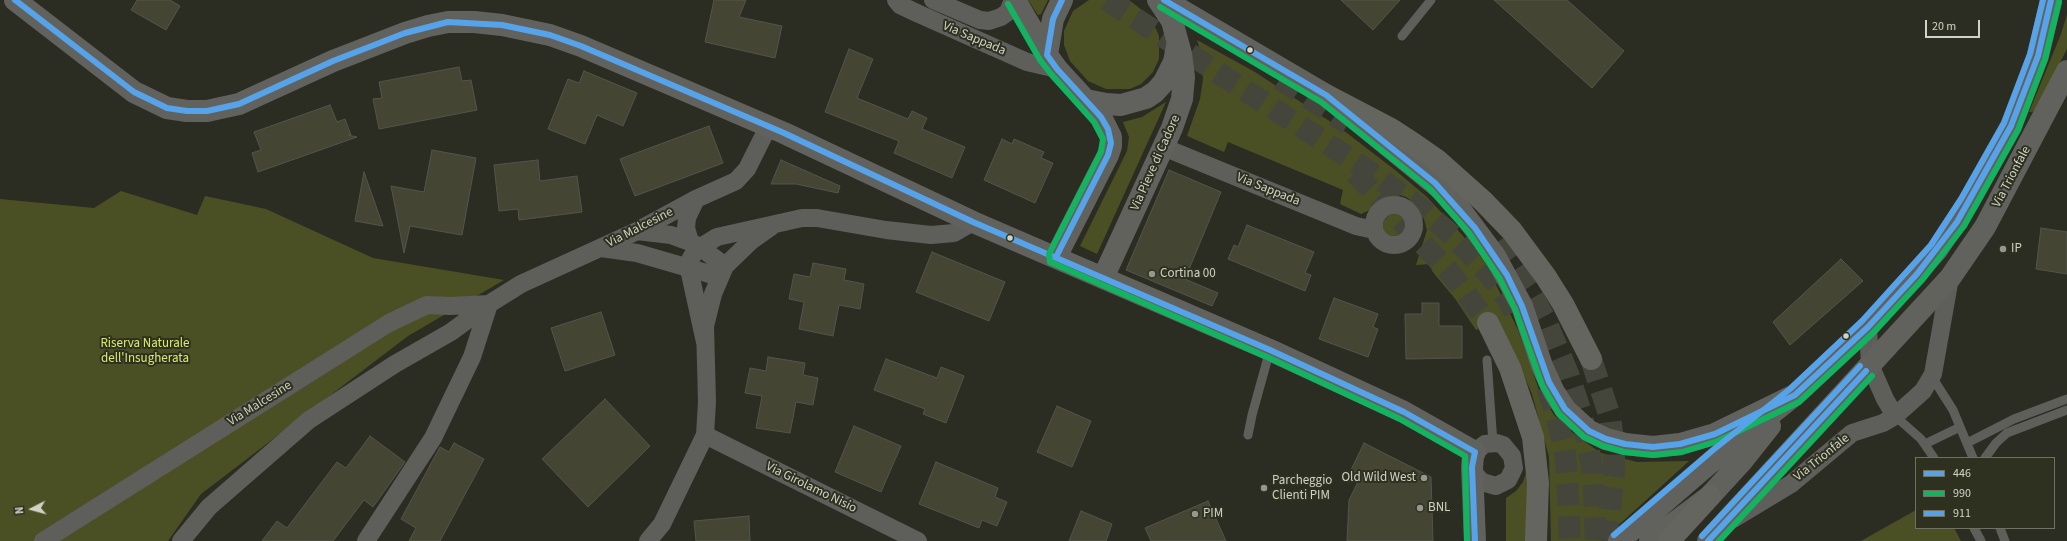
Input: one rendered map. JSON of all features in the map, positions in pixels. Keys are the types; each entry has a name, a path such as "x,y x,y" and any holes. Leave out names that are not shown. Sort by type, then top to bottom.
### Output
{"highway":[{"path":"1326,95 1391,129 1414,144 1437,160 1483,201 1512,231 1546,277 1574,324 1591,359"},
{"path":"1488,323 1510,368 1533,437 1538,483 1536,541"},
{"path":"1669,541 1710,496"}],"street":[{"path":"15,0 134,92 155,103 176,110 207,111 239,104 333,61 405,32 428,26 448,22 474,22 517,27 550,35 597,53 768,127 973,222 1270,350 1404,412 1480,455 1475,541"},
{"name":"Via Sappada","path":"896,0 900,5 919,14 1027,62 1052,62"},
{"name":"Via Sappada","path":"933,0 980,20 990,21 1001,17 1008,12 1014,0"},
{"path":"1014,0 1052,62 1086,100 1108,129 1111,146 1056,257"},
{"path":"1052,62 1053,20 1062,0"},
{"name":"Via Pieve di Cadore","path":"1103,278 1179,111 1182,99 1183,65 1172,21 1158,0"},
{"path":"1164,0 1326,95 1435,183 1471,223 1495,256 1517,295 1528,320 1542,366 1554,392 1566,409 1589,431 1606,439 1625,444 1653,447 1680,444 1716,434 1795,395"},
{"name":"Via Trionfale","path":"1620,541 1718,456 1795,395 1868,326 1937,250 1972,197 2011,126 2023,97 2041,44 2051,0"},
{"name":"Via Pieve di Cadore","path":"1086,100 1121,105 1146,98 1160,87 1171,70 1177,43"},
{"name":"Via Trionfale","path":"1708,541 1950,278 1988,220 2067,71"},
{"name":"Via Malcesine","path":"181,541 209,507 309,420 395,364 451,332 489,304 521,284 637,231 696,199 740,178 747,169 768,127"},
{"name":"Via Sappada","path":"1163,147 1356,226 1374,230"},
{"path":"696,199 687,218 686,228 695,244 723,271"},
{"path":"637,231 671,235 695,244 732,233 802,218 817,218 917,234 938,235 959,231 973,222"},
{"path":"648,541 662,524 705,434 707,402 705,342 707,313 723,271 751,241 774,225"},
{"path":"695,244 689,269 705,342"},
{"path":"600,248 637,253 689,269 723,271"},
{"name":"Via Trionfale","path":"1723,524 1791,484 1852,433 1883,423 1895,416 1919,395 1927,386 1932,377 1941,336 1950,278"},
{"path":"366,541 433,438 472,356 489,304"},
{"name":"Via Malcesine","path":"43,541 389,323 427,305 450,306 489,304"},
{"path":"1868,326 1870,365 1882,393 1895,416"},
{"path":"1650,541 1710,496 1743,460 1795,395"},
{"name":"Via Girolamo Nisio","path":"705,434 918,541"}],"lane":[{"path":"1402,36 1430,0"},
{"path":"1248,435 1270,350"},
{"path":"1480,455 1487,360"},
{"path":"1932,377 1953,410 1973,457"},
{"path":"1967,443 2014,419 2067,399"},
{"path":"1986,457 1996,443 2007,433 2067,410"},
{"path":"1895,416 1925,444 1933,457"},
{"path":"1925,444 1960,427"},
{"path":"1975,529 1981,541"},
{"path":"2000,529 2005,541"}],"green space":[{"path":"1028,0 1048,0 1041,14 1038,15"},
{"path":"1089,0 1129,0 1147,14 1152,20 1159,36 1159,59 1153,72 1141,84 1130,89 1106,89 1088,81 1070,61 1064,45 1064,31 1073,11"},
{"path":"2067,14 2067,49 2035,111 2029,112 2061,34"},
{"path":"1197,40 1255,72 1343,130 1427,197 1484,260 1518,330 1540,393 1554,415 1575,435 1601,453 1637,462 1689,461 1601,541 1551,541 1549,457 1532,394 1514,353 1488,323 1476,330 1456,300 1432,271 1430,264 1416,265 1427,230 1421,208 1406,197 1394,193 1383,196 1376,203 1374,208 1361,214 1340,204 1343,190 1228,142 1224,152 1187,136 1200,99 1203,79 1200,50"},
{"path":"1166,102 1097,254 1080,246 1127,151 1129,137 1123,122 1142,117"},
{"name":"Riserva Naturale dell'Insugherata","path":"121,191 197,215 205,196 266,209 373,258 504,280 408,336 201,494 168,541 0,541 0,199 94,208"},
{"path":"1394,214 1402,217 1405,225 1402,233 1394,236 1386,233 1383,225 1386,217"},
{"path":"1531,472 1529,541 1506,541 1506,498 1516,491 1523,482 1526,473"},
{"path":"1915,511 1915,529 1955,529 1961,541 1861,541"}],"building":[{"path":"137,0 170,0 180,6 166,30 131,10"},
{"path":"714,0 746,0 739,17 782,26 775,58 705,42"},
{"path":"1341,0 1400,0 1373,30"},
{"path":"1494,0 1567,0 1624,51 1592,88"},
{"path":"849,49 873,59 857,98 908,119 912,111 927,118 922,129 965,147 952,178 894,153 899,141 825,112"},
{"path":"459,67 462,81 471,80 477,110 379,129 373,99 382,98 379,82"},
{"path":"584,71 637,93 623,126 597,115 585,144 548,129 568,79 579,83"},
{"path":"330,105 337,122 345,119 351,135 348,135 357,137 258,172 252,153 261,150 254,132"},
{"path":"709,126 723,163 635,196 620,159"},
{"path":"1002,139 1012,144 1014,139 1044,152 1041,158 1053,163 1035,203 984,180"},
{"path":"432,150 476,158 462,235 410,226 404,253 391,186 424,192"},
{"path":"538,160 540,181 577,176 582,212 519,220 518,209 499,211 494,165"},
{"path":"781,160 840,186 838,193 796,184 771,184"},
{"path":"1169,170 1221,192 1185,279 1218,293 1212,306 1126,270"},
{"path":"364,172 383,226 355,221"},
{"path":"1247,225 1314,252 1305,273 1311,275 1305,291 1228,259 1234,245 1238,247"},
{"path":"2041,228 2067,232 2067,274 2036,269"},
{"path":"932,252 1005,282 989,321 916,292"},
{"path":"1841,259 1863,281 1790,345 1773,322"},
{"path":"813,263 846,269 844,280 864,284 860,309 839,305 833,336 799,329 804,302 789,299 794,274 810,277"},
{"path":"1334,298 1378,314 1373,327 1378,329 1368,357 1319,339"},
{"path":"1422,303 1439,303 1439,326 1462,326 1462,358 1406,359 1405,314 1422,314"},
{"path":"601,312 615,355 565,371 551,328"},
{"path":"768,357 805,363 803,375 818,378 813,405 796,402 790,433 756,428 762,396 745,393 750,368 766,371"},
{"path":"886,359 937,378 941,367 964,376 946,423 923,414 925,409 874,390"},
{"path":"605,399 650,446 588,507 542,459"},
{"path":"1057,406 1091,421 1072,467 1037,452"},
{"path":"854,426 901,446 881,492 835,472"},
{"path":"370,436 405,462 373,507 364,500 333,541 262,541 277,521 287,528 337,462 346,468"},
{"path":"454,443 484,459 440,541 409,541 416,528 401,519 440,447 449,452"},
{"path":"1364,443 1431,477 1433,541 1347,541 1349,500 1361,476 1351,470"},
{"path":"936,462 998,488 995,497 1007,502 997,526 982,520 979,528 919,504"},
{"name":"PIM","path":"1208,501 1226,541 1151,541 1145,528"},
{"path":"1081,511 1112,524 1106,541 1069,541"},
{"path":"749,516 750,541 696,541 694,521"}],"tunnel":[{"path":"1107,0 1375,175 1424,211 1455,238 1488,273 1508,300 1517,317"},
{"path":"1280,79 1348,124"},
{"path":"1355,173 1448,270 1488,323"},
{"path":"1496,243 1530,292 1545,319 1569,376 1582,416 1593,472 1596,541"},
{"path":"1591,359 1610,417 1614,448 1614,473 1606,541"},
{"path":"1547,387 1564,447 1567,472 1570,541"}],"transit line":[{"name":"446","path":"15,0 134,92 167,108 187,111 207,111 239,104 333,61 405,33 448,22 502,25 550,35 581,46 784,133 973,222 1270,350 1404,412 1475,452 1472,467 1475,541"},
{"name":"446","path":"1056,257 1108,155 1111,143 1108,129 1101,117 1057,69 1047,55 1053,19 1062,0"},
{"name":"446","path":"1164,0 1326,95 1435,183 1475,228 1507,275 1522,306 1549,382 1565,409 1589,431 1606,439 1625,444 1653,447 1680,444 1715,434 1795,395 1868,327 1917,274 1957,222 2011,126 2038,56 2051,0"},
{"name":"911","path":"1614,535 1713,450 1790,389 1862,321 1931,245 1961,199 2004,123 2030,54 2043,0"},
{"name":"990","path":"1160,7 1321,102 1430,189 1469,233 1500,279 1515,309 1542,385 1559,414 1584,437 1603,446 1624,452 1653,455 1682,452 1718,441 1799,402 1873,333 1923,279 1964,226 2018,130 2045,59 2059,2"},
{"name":"990","path":"1008,4 1040,60 1094,122 1103,139 1101,152 1049,254 1050,262 1267,357 1400,419 1465,456 1467,541"},
{"name":"911","path":"1702,536 1860,366"},
{"name":"446","path":"1708,541 1866,371"},
{"name":"990","path":"1719,541 1872,376"}],"place":[{"name":"IP","path":"2003,249"},
{"name":"Cortina 00","path":"1152,274"},
{"name":"Old Wild West","path":"1424,478"},
{"name":"Parcheggio Clienti PIM","path":"1264,488"},
{"name":"BNL","path":"1420,508"},
{"name":"PIM","path":"1195,514"}]}
